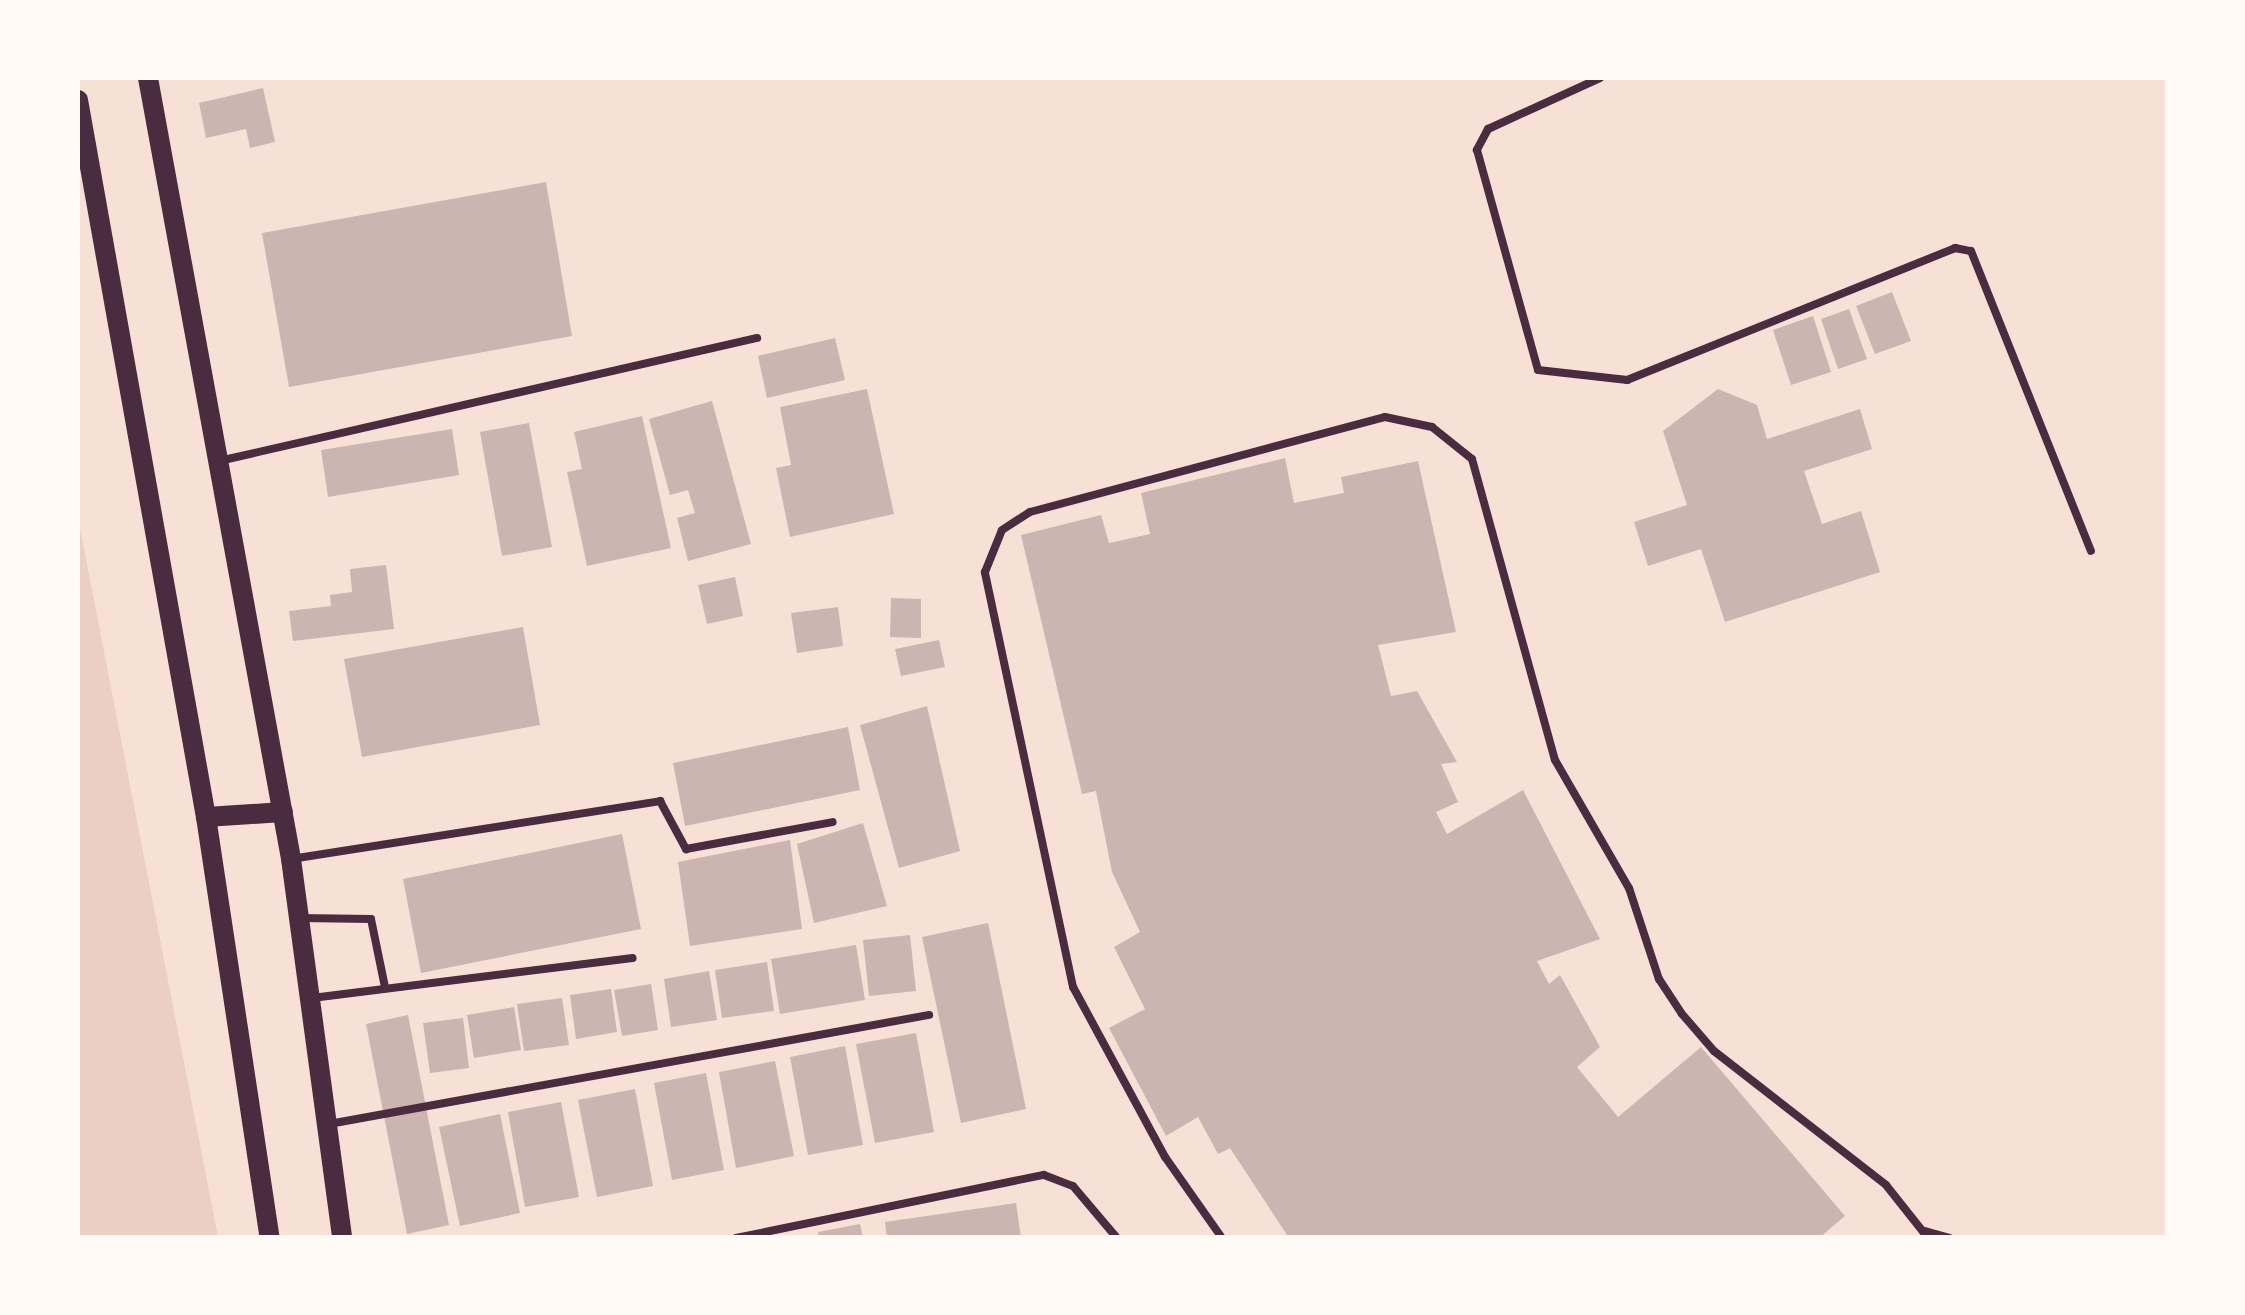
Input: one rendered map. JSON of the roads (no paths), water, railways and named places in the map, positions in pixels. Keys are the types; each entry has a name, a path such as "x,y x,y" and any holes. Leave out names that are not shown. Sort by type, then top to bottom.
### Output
{"main road":[{"path":"148,78 215,463 291,859 342,1238"},
{"path":"78,100 206,818 270,1238"},
{"path":"206,818 283,812"}],"lane":[{"path":"1600,78 1488,128 1477,150 1538,370 1627,380 1955,248 1971,251 2091,552"},
{"path":"215,463 248,448 757,338"},
{"path":"1222,1238 1165,1158 1073,987 985,572 1002,530 1030,512 1385,418 1432,428 1472,458 1555,760 1629,888 1659,979 1682,1014 1714,1051 1886,1185 1926,1234 1950,1238"},
{"path":"291,859 660,801 686,849 834,822"},
{"path":"300,918 371,919 385,986"},
{"path":"312,998 633,958"},
{"path":"329,1124 930,1015"},
{"path":"736,1238 1044,1175 1074,1186 1116,1238"}]}
